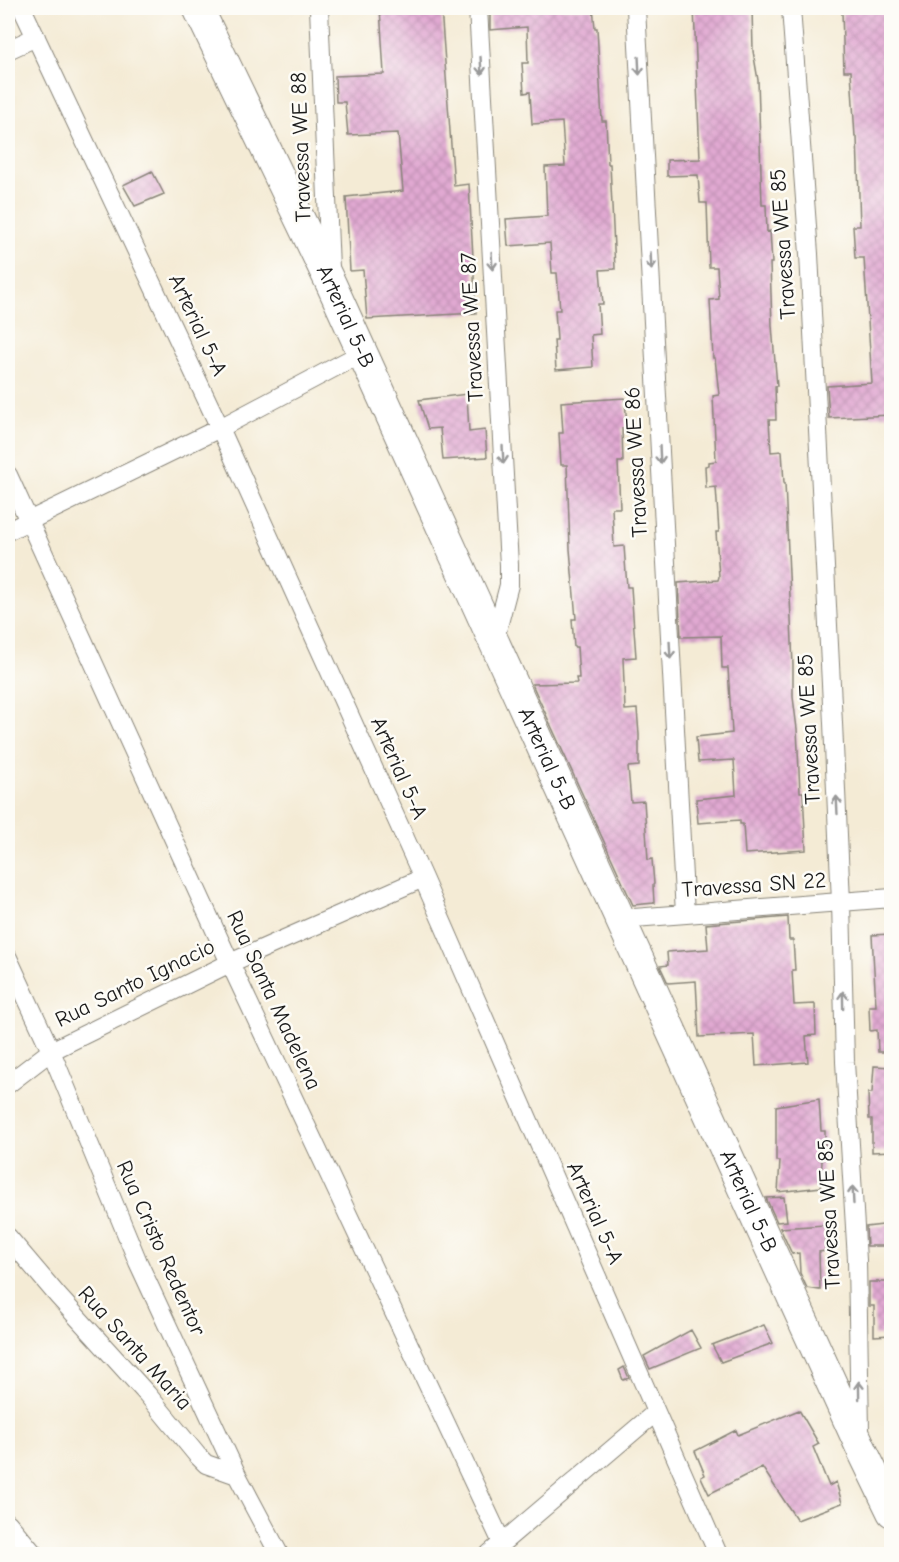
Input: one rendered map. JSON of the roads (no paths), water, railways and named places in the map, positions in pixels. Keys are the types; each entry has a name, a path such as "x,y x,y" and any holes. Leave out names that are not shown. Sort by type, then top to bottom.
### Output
{"main road":[{"name":"Arterial 5-B","path":"198,8 331,284 891,1512"}],"street":[{"name":"Arterial 5-A","path":"22,8 220,428 423,878 718,1554"},
{"name":"Travessa WE 88","path":"319,8 331,284"},
{"name":"Travessa WE 87","path":"478,8 509,565 509,585 494,642"},
{"name":"Travessa WE 86","path":"636,8 685,914"},
{"name":"Travessa WE 85","path":"791,8 809,254 842,902 844,1053 857,1260 861,1448"},
{"path":"8,50 36,37"},
{"path":"8,531 220,428 362,353"},
{"name":"Rua Santa Madelena","path":"8,475 496,1549"},
{"name":"Rua Santo Ignacio","path":"8,1084 51,1052 230,963 423,878"},
{"name":"Travessa SN 22","path":"621,919 891,898"},
{"name":"Rua Cristo Redentor","path":"8,958 51,1052 138,1262 237,1475 279,1554"},
{"name":"Rua Santa Maria","path":"8,1237 57,1296 147,1394 197,1455 206,1464 237,1475"},
{"path":"496,1549 656,1412"},
{"path":"8,1523 34,1554"}]}
